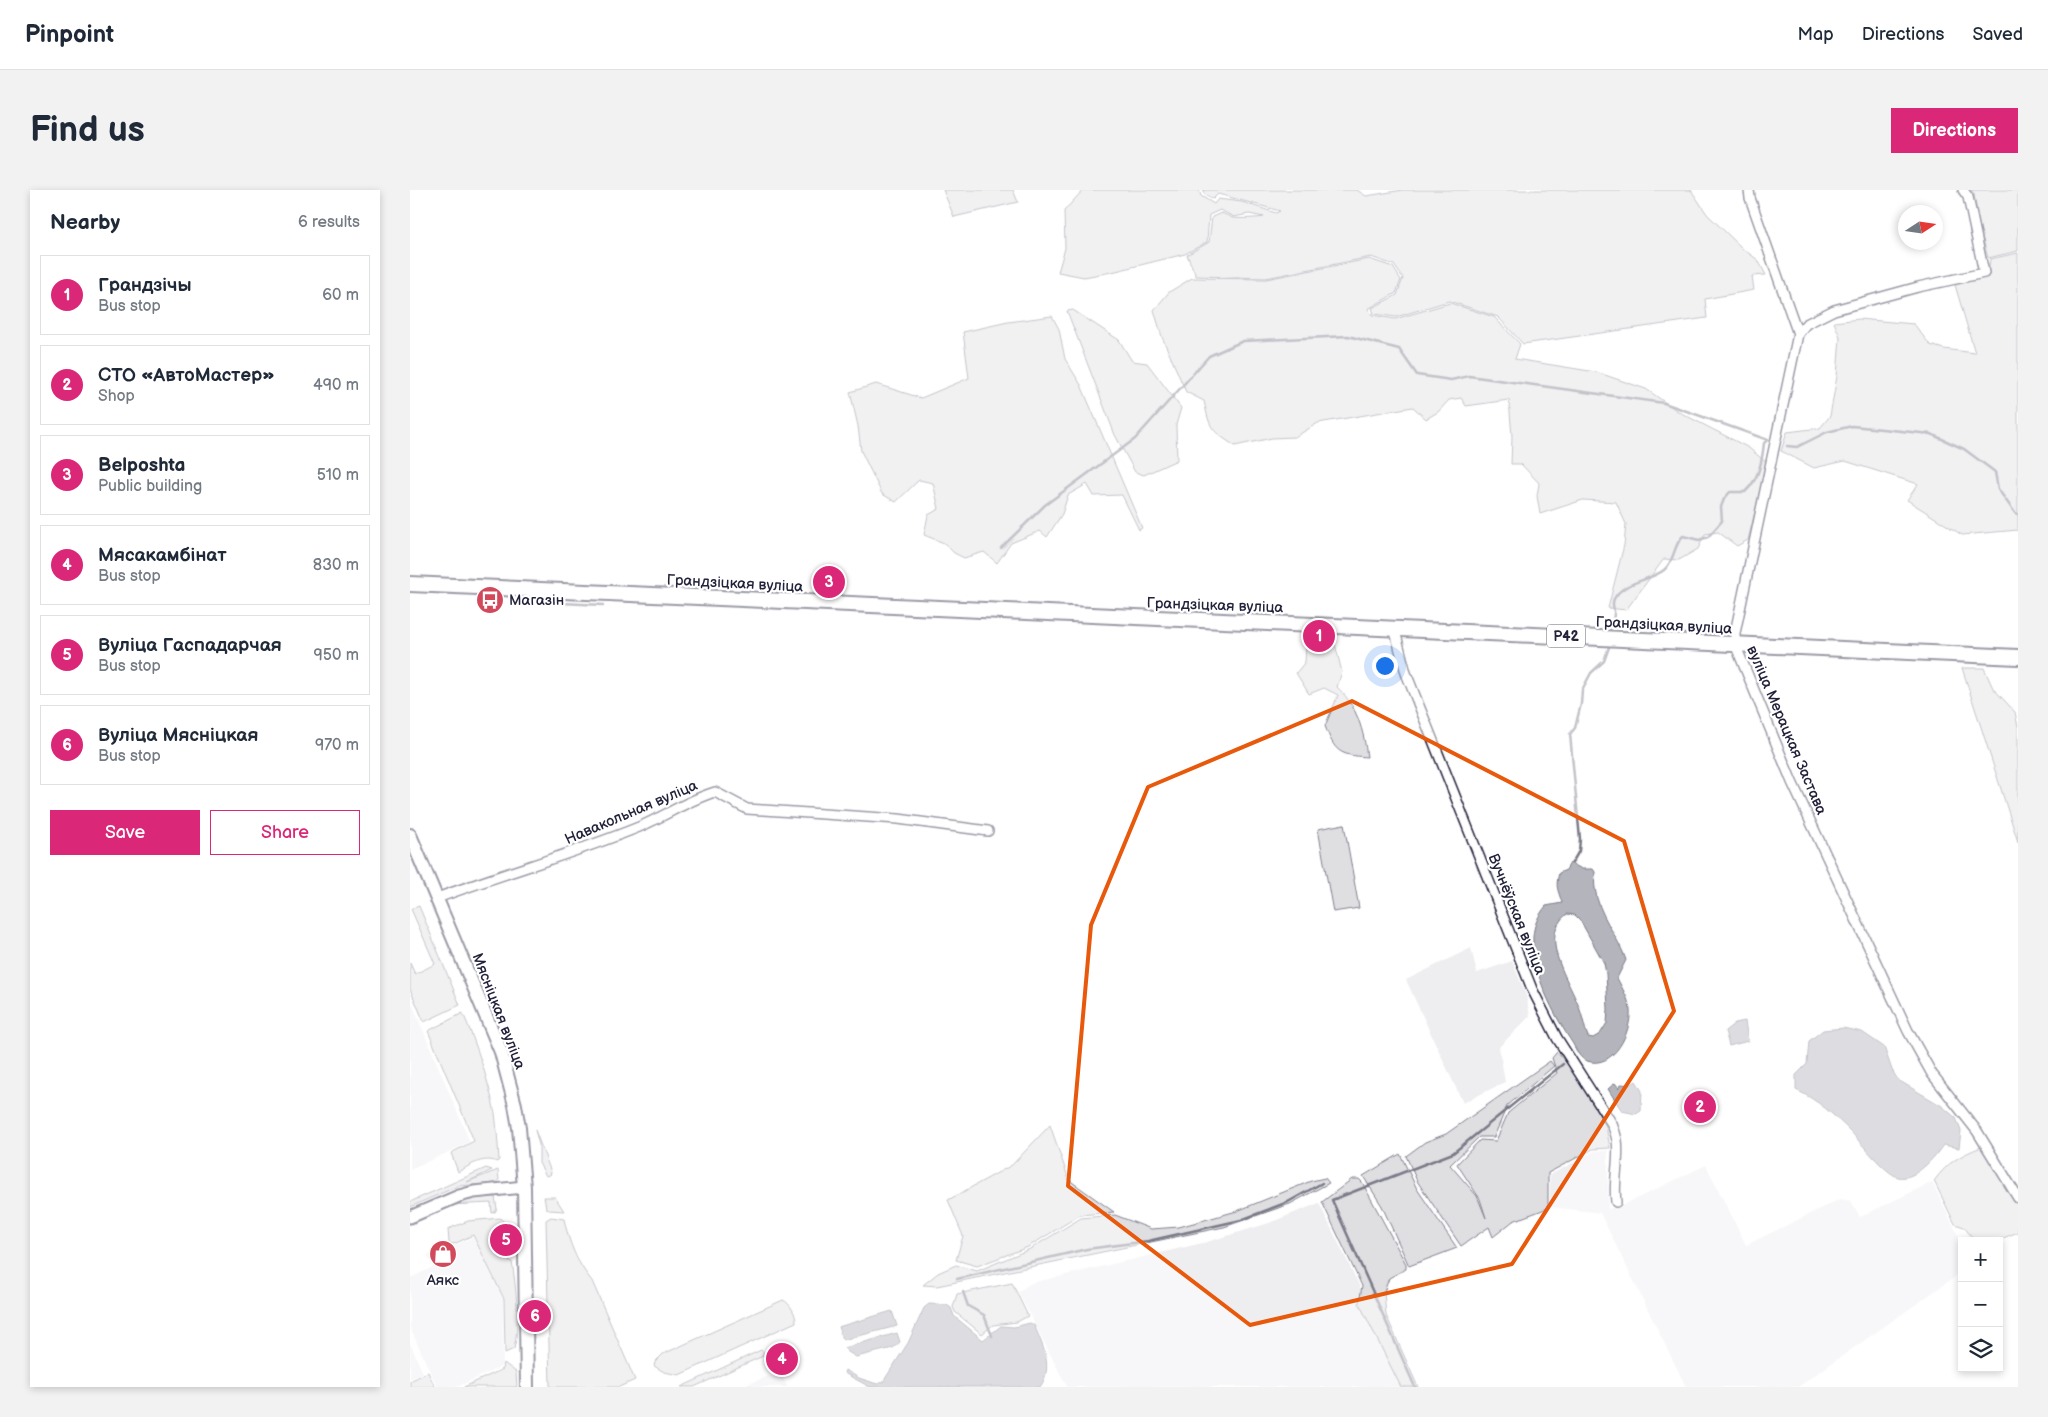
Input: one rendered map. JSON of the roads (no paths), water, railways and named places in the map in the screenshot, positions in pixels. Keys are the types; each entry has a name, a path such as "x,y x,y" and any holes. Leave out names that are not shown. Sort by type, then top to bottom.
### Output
{"main road":[{"name":"Грандзіцкая вуліца","path":"410,584 2018,657"},
{"name":"Мясніцкая вуліца","path":"410,835 501,1052 519,1128 524,1187 527,1387"}],"street":[{"path":"1749,190 1750,198 1798,334"},
{"path":"1798,334 1806,324 1834,310 1918,287 1984,273 1968,197 1963,190"},
{"name":"вуліца Мерацкая Застава","path":"1798,334 1735,633 1735,644 1792,782 1908,1031 1932,1074 1977,1132 2018,1198"},
{"name":"Вучнёўская вуліца","path":"1396,628 1396,635 1406,673 1532,989 1557,1038 1612,1124 1617,1140 1614,1188 1616,1202"},
{"name":"Навакольная вуліца","path":"437,898 631,830 699,797 715,792 747,809 898,819 988,831"},
{"path":"410,1217 459,1196 524,1187"}],"waterway":[{"path":"1001,548 1045,505 1135,439 1209,356 1243,341 1348,336 1399,349 1417,375 1451,380 1469,376 1664,403 1768,440 1764,443 1761,463 1754,482 1745,492 1730,492 1724,499 1721,507 1722,521 1708,537 1699,540 1683,536 1677,544 1668,566 1664,570 1652,577 1630,585 1618,593 1613,601 1614,616 1610,629"},
{"path":"1787,446 1797,447 1827,432 1852,426 1931,434 1964,449 1995,472 1998,489 2015,513 2018,514"},
{"path":"561,603 603,605"},
{"path":"1572,863 1579,851 1580,839 1570,734 1575,728 1581,704 1582,690 1591,673 1604,661 1609,647"},
{"path":"1415,1387 1332,1200 1453,1153 1563,1064"},
{"path":"957,1279 1087,1249 1148,1241 1241,1220 1288,1202 1322,1183"},
{"path":"963,1292 968,1306 984,1315 992,1336"}],"place":[{"name":"Belposhta","path":"829,582"},
{"name":"Магазін","path":"490,600"},
{"name":"Грандзічы","path":"1319,636"},
{"name":"СТО «АвтоМастер»","path":"1700,1107"},
{"name":"Вуліца Гаспадарчая","path":"506,1240"},
{"name":"Аякс","path":"443,1254"},
{"name":"Вуліца Мясніцкая","path":"535,1316"},
{"name":"Мясакамбінат","path":"782,1359"}]}
